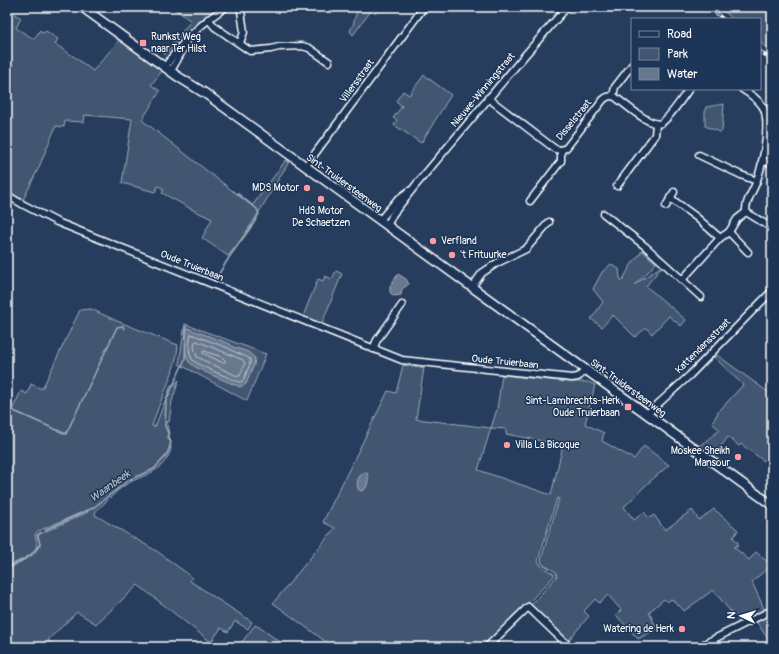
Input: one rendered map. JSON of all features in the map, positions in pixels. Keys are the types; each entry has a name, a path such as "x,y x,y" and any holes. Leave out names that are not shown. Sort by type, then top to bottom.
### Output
{"main road":[{"name":"Sint-Truidersteenweg","path":"82,7 169,67"},
{"name":"Sint-Truidersteenweg","path":"88,7 387,226 772,504"}],"street":[{"path":"169,67 190,36 208,19 226,7"},
{"name":"Villersstraat","path":"306,167 424,7"},
{"name":"Nieuwe-Winningstraat","path":"387,226 393,214 471,121 488,98 567,7"},
{"path":"240,43 244,32 241,11"},
{"path":"208,19 215,27 250,51 279,47 302,46 308,48 329,62"},
{"path":"631,66 615,87 613,96 650,122 656,124 662,122 688,90"},
{"path":"743,90 755,98 762,106 767,120 762,161 757,181 746,205 746,212"},
{"name":"Disselstraat","path":"488,98 555,149 561,150 566,148 605,98 613,96"},
{"path":"617,186 655,135 656,124"},
{"path":"530,201 561,160 561,150"},
{"path":"699,154 741,175 757,181"},
{"path":"762,161 772,163"},
{"name":"Nieuwe-Winningstraat","path":"380,220 397,200 416,186"},
{"name":"Oude Truierbaan","path":"7,195 57,222 405,361 572,378 578,377 586,370"},
{"path":"666,206 672,195 720,238"},
{"path":"746,212 772,228"},
{"path":"682,280 720,238 729,232 737,219 746,212"},
{"path":"604,214 646,247 701,298"},
{"path":"472,287 482,273 497,263 526,249 549,222"},
{"path":"729,232 748,252"},
{"name":"Kattendansstraat","path":"647,414 690,375 772,291"},
{"path":"373,349 377,340 402,305"},
{"path":"487,647 528,607 570,647"},
{"path":"698,647 772,610"}],"green space":[{"path":"172,7 219,7 198,22 182,41 176,43 165,55 164,53 191,21"},
{"path":"358,7 374,7 353,35 350,31"},
{"path":"719,7 772,7 772,53 761,43 761,18 732,18"},
{"path":"7,9 21,18 16,28 34,39 40,30 43,33 46,31 58,39 55,44 93,71 120,39 162,71 151,85 160,91 142,120 252,206 286,160 289,162 253,222 228,256 202,238 212,219 162,193 164,189 158,186 155,192 122,183 132,119 85,115 84,122 65,121 64,127 56,126 39,167 22,202 7,191 7,156 14,145 7,140"},
{"path":"424,75 451,95 421,143 394,125 397,120 393,118 402,106 396,101 403,91 409,95"},
{"path":"724,104 722,131 720,132 705,126 706,107"},
{"path":"642,251 656,263 634,285 660,267 661,268 646,286 686,320 681,326 669,316 652,334 646,328 635,337 613,315 602,327 591,319 603,302 593,289 602,272 611,264 619,269 620,278 622,281 631,265"},
{"path":"336,271 342,274 322,323 303,316 318,279 323,281 325,276 332,279"},
{"path":"91,309 178,345 177,355 171,375 152,426 155,427 171,385 175,384 179,380 172,401 169,422 167,422 171,443 171,449 168,457 159,468 120,489 99,508 95,515 158,552 192,577 190,581 252,622 248,629 235,621 228,632 221,628 211,642 138,585 96,624 77,612 48,640 57,647 7,647 7,570 34,554 40,545 38,535 88,512 87,510 38,531 35,534 37,544 33,552 25,558 7,566 7,405 13,408 21,391 27,394 31,384 42,389 80,310"},
{"path":"185,324 266,354 247,401 179,364"},
{"path":"717,355 772,395 772,450 764,461 741,444 739,446 728,437 713,457 699,446 720,430 712,423 719,411 743,385 714,357"},
{"path":"403,365 424,368 416,419 491,428 497,409 502,375 569,382 588,382 595,385 585,424 604,433 602,441 634,459 644,446 669,465 624,507 634,520 644,512 649,518 654,515 665,530 692,510 699,520 714,509 738,530 733,538 738,542 738,545 734,547 749,560 756,552 771,565 752,582 765,611 740,623 713,590 684,611 672,599 667,602 664,599 649,612 657,629 638,639 616,615 621,610 608,595 599,603 595,599 584,611 589,616 568,641 531,605 557,576 556,572 542,564 541,560 559,499 557,498 538,561 541,566 554,574 554,576 483,647 333,647 273,603 335,528 323,522 388,391 396,393","holes":["491,428 506,429 506,434 563,445 551,495 478,470"]},
{"path":"772,613 772,645 756,621"},
{"path":"255,625 259,627 287,647 238,647"}],"water":[{"path":"398,274 406,279 409,284 402,289 401,295 393,296 390,292 390,286"},
{"path":"187,328 230,344 233,347 248,352 255,358 254,365 246,384 240,387 204,372 192,365 187,358 185,350"},
{"path":"366,472 368,476 368,483 365,489 361,491 358,489 357,483 359,477"}],"waterway":[{"name":"Waanbeek","path":"215,280 259,214 257,209 237,193"},
{"path":"7,408 66,434 117,327 123,326 124,329"},
{"name":"Waanbeek","path":"45,530 93,508 129,480 154,469 165,457 171,442 168,438 168,433 165,426 166,401 185,359 186,326"},
{"name":"Waanbeek","path":"7,568 30,556 40,544 37,535 41,532"}],"railway":[{"path":"709,7 722,18"},
{"path":"761,52 772,61"}],"place":[{"name":"Runkst Weg naar Ter Hilst","path":"143,43"},
{"name":"MDS Motor","path":"307,188"},
{"name":"HdS Motor De Schaetzen","path":"321,199"},
{"name":"Verfland","path":"433,241"},
{"name":"'t Frituurke","path":"452,255"},
{"name":"Sint-Lambrechts-Herk Oude Truierbaan","path":"628,407"},
{"name":"Villa La Bicoque","path":"507,445"},
{"name":"Moskee Sheikh Mansour","path":"738,457"},
{"name":"Watering de Herk","path":"682,629"}]}
